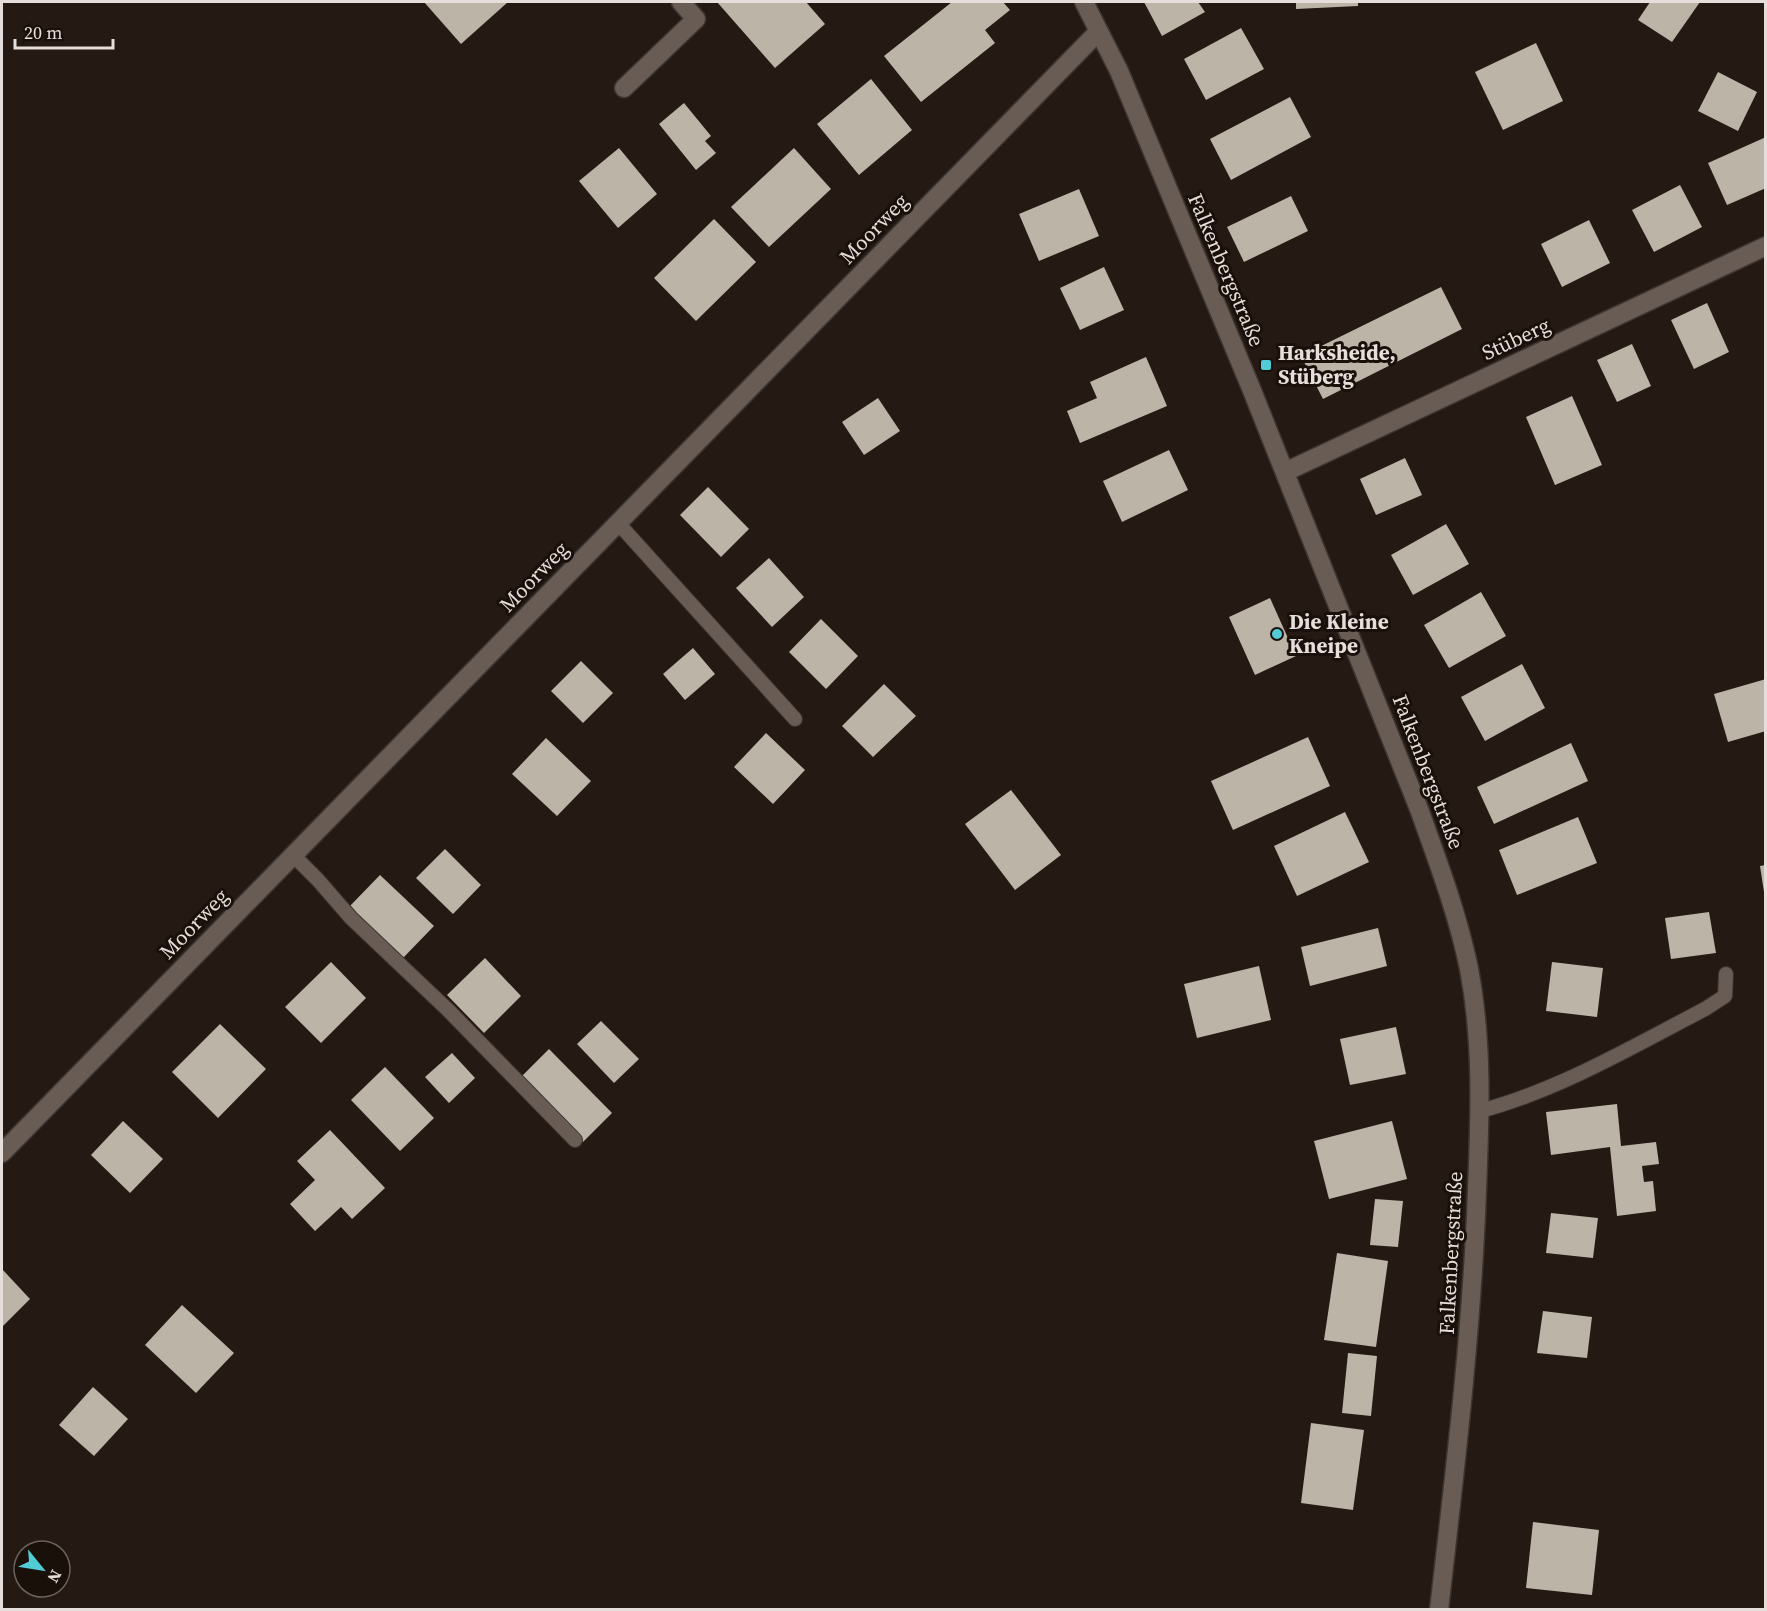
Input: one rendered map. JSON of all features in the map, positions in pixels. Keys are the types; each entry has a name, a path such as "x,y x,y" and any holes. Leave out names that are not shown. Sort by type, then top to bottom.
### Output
{"street":[{"path":"624,88 696,18 681,2"},
{"name":"Falkenbergstraße","path":"1084,2 1119,71 1286,472 1440,865 1469,970 1476,1031 1480,1111 1475,1262 1465,1388 1439,1610"},
{"name":"Moorweg","path":"2,1153 1098,32"},
{"name":"Stüberg","path":"1286,472 1766,246"}],"lane":[{"path":"618,523 795,719"},
{"path":"293,855 351,918 448,1010 575,1140"},
{"path":"1480,1111 1517,1101 1564,1080 1705,1009 1725,996 1726,974"}],"building":[{"path":"424,2 508,2 461,44"},
{"path":"717,2 806,2 825,24 775,68"},
{"path":"952,2 1003,2 1010,10 985,30 995,43 921,102 884,56"},
{"path":"1144,2 1198,2 1205,12 1162,36"},
{"path":"1296,2 1358,2 1358,6 1296,9"},
{"path":"1650,2 1700,2 1672,42 1638,20"},
{"path":"1241,28 1264,69 1206,100 1184,59"},
{"path":"1536,43 1563,101 1503,130 1475,72"},
{"path":"1718,72 1757,92 1738,131 1698,111"},
{"path":"871,79 912,130 859,175 817,124"},
{"path":"1290,97 1311,137 1231,180 1210,139"},
{"path":"684,103 711,136 705,141 716,153 696,170 659,124"},
{"path":"1766,137 1766,188 1727,205 1708,163"},
{"path":"619,148 657,194 618,228 579,181"},
{"path":"794,148 831,189 769,247 731,207"},
{"path":"1680,185 1702,227 1654,252 1632,210"},
{"path":"1079,189 1099,236 1039,261 1019,214"},
{"path":"1291,196 1308,231 1244,262 1227,227"},
{"path":"714,219 756,262 696,321 654,278"},
{"path":"1589,220 1610,263 1562,287 1541,244"},
{"path":"1104,267 1124,310 1080,330 1060,288"},
{"path":"1441,287 1462,329 1323,399 1301,356"},
{"path":"1707,303 1729,352 1694,369 1671,320"},
{"path":"1632,344 1651,386 1617,402 1597,360"},
{"path":"1146,357 1167,406 1080,443 1067,411 1097,398 1090,382"},
{"path":"1572,396 1602,465 1555,485 1526,417"},
{"path":"878,398 900,431 864,455 842,422"},
{"path":"1169,450 1188,490 1122,522 1103,481"},
{"path":"1405,458 1422,495 1376,515 1360,479"},
{"path":"708,487 749,529 721,557 680,515"},
{"path":"1446,524 1469,564 1413,595 1391,555"},
{"path":"769,558 804,597 772,627 736,588"},
{"path":"1481,592 1506,636 1449,668 1424,625"},
{"path":"1270,598 1296,656 1255,675 1229,617"},
{"path":"821,619 858,656 826,689 789,652"},
{"path":"693,648 715,674 685,700 663,674"},
{"path":"581,661 613,693 583,723 551,691"},
{"path":"1522,664 1545,708 1485,741 1461,697"},
{"path":"1766,679 1766,731 1728,742 1714,694"},
{"path":"884,684 916,716 873,757 842,726"},
{"path":"766,733 805,770 773,804 734,767"},
{"path":"1308,737 1330,786 1233,830 1211,781"},
{"path":"546,738 591,781 557,816 512,774"},
{"path":"1571,743 1588,781 1494,824 1477,787"},
{"path":"1011,790 1061,855 1015,890 965,824"},
{"path":"1345,812 1369,862 1297,896 1274,846"},
{"path":"1578,817 1597,863 1517,895 1499,850"},
{"path":"445,849 481,885 453,914 416,878"},
{"path":"1766,865 1766,892 1764,892 1760,866"},
{"path":"380,875 434,926 402,959 348,908"},
{"path":"1709,912 1716,953 1671,959 1665,918"},
{"path":"1378,928 1387,966 1310,986 1301,947"},
{"path":"485,958 521,996 484,1033 447,995"},
{"path":"331,962 366,998 321,1043 285,1007"},
{"path":"1552,962 1603,968 1597,1017 1546,1011"},
{"path":"1259,966 1271,1020 1197,1038 1184,984"},
{"path":"601,1021 639,1059 614,1083 577,1044"},
{"path":"220,1024 266,1069 218,1118 172,1072"},
{"path":"1396,1027 1406,1074 1350,1085 1340,1039"},
{"path":"549,1049 612,1113 583,1142 520,1078"},
{"path":"452,1053 475,1078 449,1103 425,1077"},
{"path":"385,1067 434,1118 400,1151 351,1100"},
{"path":"1617,1104 1621,1146 1656,1142 1659,1164 1642,1166 1644,1182 1653,1181 1656,1211 1617,1216 1610,1147 1551,1155 1546,1112"},
{"path":"123,1121 163,1159 130,1193 91,1155"},
{"path":"1392,1121 1407,1179 1329,1199 1314,1141"},
{"path":"330,1130 385,1188 352,1219 341,1207 315,1231 290,1204 315,1180 297,1161"},
{"path":"1375,1199 1403,1201 1398,1247 1370,1245"},
{"path":"1551,1213 1598,1218 1593,1258 1546,1253"},
{"path":"1337,1253 1388,1261 1376,1347 1324,1340"},
{"path":"2,1269 30,1299 2,1327"},
{"path":"182,1305 234,1353 196,1393 145,1345"},
{"path":"1543,1311 1592,1317 1587,1358 1537,1353"},
{"path":"1348,1353 1377,1356 1371,1416 1342,1413"},
{"path":"93,1387 128,1419 94,1456 59,1425"},
{"path":"1311,1423 1364,1430 1353,1510 1301,1503"},
{"path":"1533,1522 1599,1530 1592,1595 1526,1588"}],"place":[{"name":"Harksheide, Stüberg","path":"1266,365"},
{"name":"Die Kleine Kneipe","path":"1277,634"}]}
